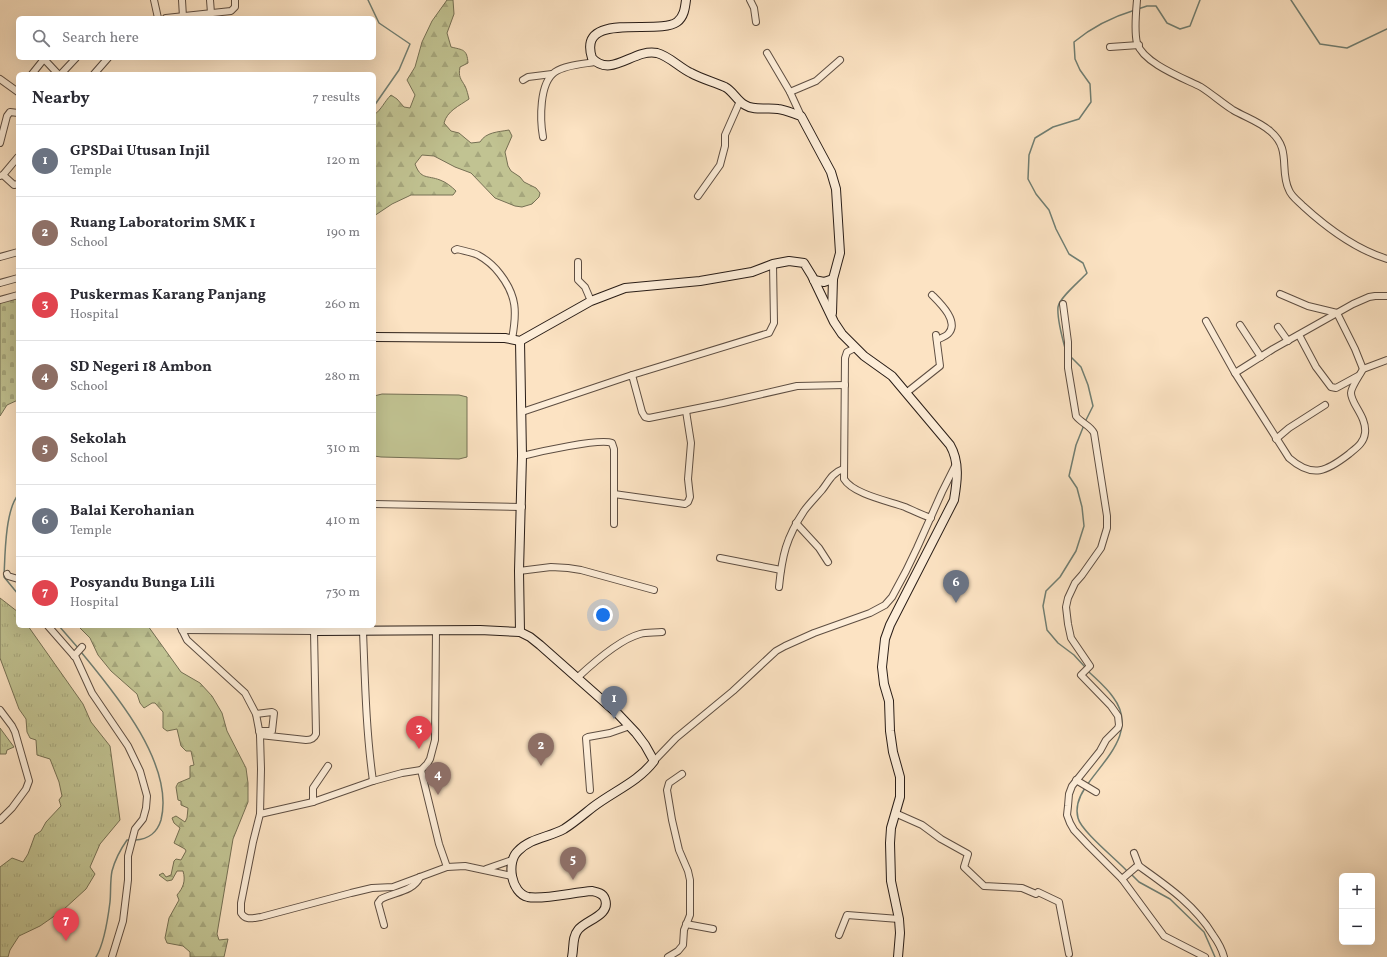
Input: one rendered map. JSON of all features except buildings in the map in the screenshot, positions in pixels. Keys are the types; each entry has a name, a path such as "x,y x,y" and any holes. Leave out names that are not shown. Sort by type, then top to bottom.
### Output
{"street":[{"path":"154,0 158,16"},
{"path":"182,0 183,16"},
{"path":"210,0 211,13"},
{"path":"190,16 233,10 235,7 235,0"},
{"path":"686,0 681,18 674,24 641,28 610,28 599,33 592,41 590,46 592,58 595,62 604,66 609,66 646,53 658,53 701,79 725,87 748,107 778,108 801,116"},
{"path":"750,0 754,8 756,22"},
{"path":"1137,0 1136,34 1138,46 1146,56 1201,88 1232,110 1270,130 1283,149 1287,185 1292,195 1321,221 1354,245 1369,253 1387,259"},
{"path":"1110,47 1138,46"},
{"path":"767,53 790,92 831,172 836,188 840,253 833,279 831,307 832,315"},
{"path":"34,72 43,60"},
{"path":"45,60 58,72"},
{"path":"62,72 74,60"},
{"path":"96,72 106,60"},
{"path":"790,92 816,81 840,60"},
{"path":"523,80 528,77 552,74 562,68 595,62"},
{"path":"543,137 541,110 546,86 552,74"},
{"path":"0,79 16,91"},
{"path":"698,196 720,165 725,146 725,134 740,101"},
{"path":"0,143 7,116 10,112 16,113"},
{"path":"16,159 2,176 16,184"},
{"path":"455,250 457,249 486,259 494,266 508,284 512,291 514,304 515,323 512,339"},
{"path":"0,257 16,253"},
{"path":"376,336 441,336 512,339 520,341 591,301 625,288 700,281 752,272 773,264 789,261 804,263 838,328 855,348 892,376 955,453 956,464 954,500 890,625 885,639 882,667 884,684 889,701 890,731 893,752 900,777 900,797 891,828 890,860 892,891 899,919 900,939 898,957"},
{"path":"578,262 578,280 585,287 591,301"},
{"path":"522,412 632,375 769,333 774,323 773,264"},
{"path":"0,283 16,279"},
{"path":"814,280 824,282 833,279"},
{"path":"1206,321 1235,373 1289,458 1311,470 1330,468 1361,444 1365,434 1364,422 1351,394 1363,369 1337,313 1308,306 1280,294"},
{"path":"906,393 940,366 936,338 948,334 951,328 951,321 946,310 932,295"},
{"path":"0,300 16,296"},
{"path":"1235,373 1337,313 1369,297 1387,296"},
{"path":"1063,304 1076,416 1093,431 1107,516 1107,528 1101,548 1075,583 1068,598 1066,607 1068,624 1072,638 1090,666 1081,674 1111,706 1118,716 1119,725 1072,786 1069,794 1067,815 1074,830 1093,850 1124,877 1164,936 1205,957"},
{"path":"1240,325 1261,357"},
{"path":"1278,327 1288,341"},
{"path":"1299,335 1316,367 1331,387 1336,388 1360,376"},
{"path":"520,341 522,412 522,507 519,571 520,632"},
{"path":"855,348 848,351 846,355 843,468 845,481 855,489 931,518"},
{"path":"1363,369 1387,360"},
{"path":"632,375 642,412 645,417 649,418 797,386 845,385"},
{"path":"1276,439 1296,423 1325,405"},
{"path":"614,494 685,504 688,502 690,497 688,479 691,443 686,411"},
{"path":"522,456 592,443 610,442 614,445 614,524"},
{"path":"572,957 574,939 577,930 599,916 605,906 605,900 599,892 592,891 546,897 528,897 522,894 517,888 512,876 512,860 517,851 529,843 564,829 594,806 637,778 647,770 676,738 733,691 776,651 814,633 870,613 885,605 899,586 956,464"},
{"path":"779,587 785,545 796,523 804,510 833,475 843,468"},
{"path":"376,504 522,507"},
{"path":"796,523 819,548 828,562"},
{"path":"720,558 781,570"},
{"path":"519,571 551,567 568,568 581,570 654,590"},
{"path":"50,628 78,651 79,662 92,693 128,746 140,771 147,796 143,819 135,830 128,856 128,880 123,921 112,957"},
{"path":"512,876 486,869 465,866 447,867 393,887 372,888 261,917 248,919 244,917 241,912 241,903 260,814 261,769 259,733 256,714 244,693 220,669 187,640 181,628 314,628 363,631 436,630 520,632 540,644 630,726 645,745 654,761"},
{"path":"259,733 306,740 315,737 314,628"},
{"path":"260,814 313,802 373,781 420,770 428,764 435,740 436,630"},
{"path":"363,631 365,704 373,781"},
{"path":"576,678 595,662 631,638 640,634 662,632"},
{"path":"0,710 16,732 29,781 26,789 12,808 1,818"},
{"path":"256,714 272,712 274,714 272,731 259,733"},
{"path":"590,790 586,738 620,730 630,726"},
{"path":"313,802 313,788 328,766"},
{"path":"420,770 439,844 447,867"},
{"path":"668,957 683,945 686,924 690,915 690,880 688,871 679,850 667,790 669,783 682,774"},
{"path":"1076,780 1090,788"},
{"path":"895,813 922,825 941,839 968,854 964,867 984,886 1022,888 1036,894 1038,892 1059,902 1069,954"},
{"path":"1134,853 1138,867 1190,904 1207,925 1222,950 1224,957"},
{"path":"486,869 512,860"},
{"path":"1124,877 1138,867"},
{"path":"384,925 378,903 381,899 412,888 417,884 420,878"},
{"path":"839,935 847,915 899,919"},
{"path":"686,924 713,929"}],"green space":[{"path":"447,0 453,0 454,14 447,33 451,47 464,51 467,55 468,63 460,67 459,73 469,99 451,112 444,123 451,131 459,133 471,143 480,142 486,136 493,133 509,130 512,136 505,152 508,166 511,171 520,177 524,182 536,188 540,193 539,197 532,204 522,207 515,206 495,198 471,173 455,167 434,156 422,155 415,164 420,173 447,183 456,191 453,195 411,195 392,204 376,215 376,113 391,95 404,107 410,108 415,95 407,80 415,67 422,42 432,21"},
{"path":"16,297 16,401 7,405 0,416 0,301"},
{"path":"382,394 459,395 467,397 467,457 459,459 376,456 376,396"},
{"path":"0,598 16,610 16,628 29,628 83,704 91,722 110,746 120,820 100,844 90,867 95,874 86,889 63,910 40,926 19,936 10,950 8,957 0,957 0,867 12,858 23,862 28,854 35,835 41,831 46,822 61,806 59,800 62,796 59,782 50,759 37,755 36,740 30,738 27,732 26,719 19,709 0,658"},
{"path":"80,628 149,628 181,672 200,683 212,696 222,713 227,731 246,768 248,802 233,839 217,934 219,940 228,939 224,957 190,957 190,952 183,946 167,943 165,938 169,918 179,900 177,895 181,890 184,878 183,871 177,871 172,880 167,881 159,875 163,873 166,877 171,875 174,861 176,859 181,860 186,851 174,843 180,828 174,823 172,818 176,816 185,822 187,818 188,808 181,805 181,801 178,800 176,787 178,783 190,778 190,766 194,765 191,751 186,751 181,746 177,729 167,731 163,728 163,712 155,703 152,703 144,708 140,703 137,694 111,671 98,655 90,638"},
{"path":"0,728 14,747 7,750 6,754 0,754"}],"waterway":[{"path":"368,0 376,16"},
{"path":"1138,9 1147,6 1156,6 1167,23 1180,29 1190,26 1200,0"},
{"path":"1291,0 1320,44 1347,48 1387,29"},
{"path":"1065,348 1059,321 1059,303 1087,273 1083,263 1069,254 1056,229 1049,210 1036,194 1028,179 1029,155 1035,138 1053,127 1079,119 1091,102 1090,84 1080,70 1075,59 1074,42 1103,23 1135,10"},
{"path":"376,17 379,23 410,44 399,70 376,103"},
{"path":"1070,356 1081,367 1088,385 1093,406 1085,422"},
{"path":"1084,425 1076,445 1069,476 1077,488 1082,507 1084,526 1076,551 1060,577 1046,591 1043,606 1047,630 1058,643 1074,655 1085,667"},
{"path":"16,498 10,512 8,522 5,546 4,577 16,592"},
{"path":"61,628 79,649"},
{"path":"81,652 125,708 139,730 151,753 159,776 163,798 161,820 155,832 148,837 135,840"},
{"path":"1087,670 1113,697 1120,709 1122,721 1121,732 1110,754 1087,785"},
{"path":"1085,788 1077,806 1077,814 1081,824 1092,838 1127,871"},
{"path":"96,957 99,952 107,923 113,867 124,844 127,840 131,840"},
{"path":"1130,873 1139,882 1170,899 1204,932 1215,957"}],"place":[{"name":"Balai Kerohanian","path":"956,603"},
{"name":"GPSDai Utusan Injil","path":"614,719"},
{"name":"Puskermas Karang Panjang","path":"419,749"},
{"name":"Ruang Laboratorim SMK 1","path":"541,766"},
{"name":"SD Negeri 18 Ambon","path":"438,795"},
{"name":"Sekolah","path":"573,880"},
{"name":"Posyandu Bunga Lili","path":"66,941"}]}
